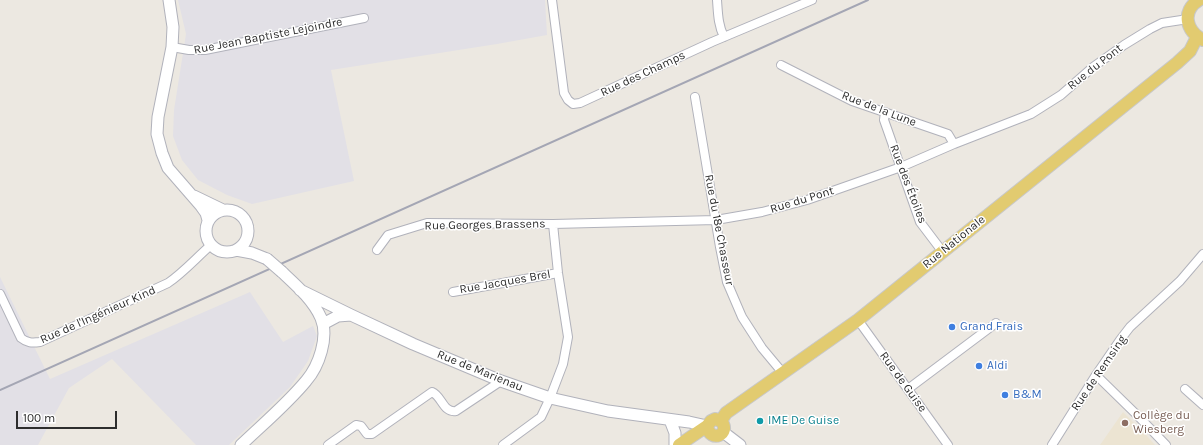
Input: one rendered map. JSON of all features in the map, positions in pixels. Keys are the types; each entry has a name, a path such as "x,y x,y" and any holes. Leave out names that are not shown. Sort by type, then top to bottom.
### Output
{"main road":[{"path":"169,0 173,27 172,47 158,117 157,134 168,168 206,213 208,220"},
{"path":"1195,1 1190,10 1188,25 1193,33 1200,38"},
{"name":"Rue Nationale","path":"683,442 716,428 726,413 782,372 858,320 1177,63 1190,51 1200,38"},
{"path":"192,195 223,210"},
{"path":"223,210 237,212 242,216 248,228 246,241 242,246 230,252 216,250 207,240 206,226 208,220 212,215 223,210"},
{"path":"241,445 307,380 316,365 323,341 323,324 315,306 282,272 267,259 248,235"},
{"path":"236,250 252,253 267,259"},
{"name":"Rue de Marienau","path":"300,290 413,344 501,381 550,398 608,411 716,428"},
{"path":"323,324 338,316 352,315"},
{"path":"670,420 676,433 675,445"},
{"path":"716,428 740,445"}],"street":[{"name":"Rue des Champs","path":"552,0 564,93 568,100 573,104 580,103 724,37 812,0"},
{"path":"717,0 719,25 724,37"},
{"name":"Rue Jean Baptiste Lejoindre","path":"172,47 189,50 204,50 364,18"},
{"name":"Rue du Pont","path":"553,224 716,220 762,212 807,200 901,167 954,144 1031,114 1061,95 1093,67 1150,29 1162,24 1188,19"},
{"name":"Rue de la Lune","path":"781,65 852,101 948,134 954,144"},
{"name":"Rue du 18e Chasseur","path":"695,96 727,282 742,317 762,348 782,372"},
{"name":"Rue des Étoiles","path":"884,112 884,120 920,222 942,251"},
{"name":"Rue Georges Brassens","path":"377,250 388,235 427,223 553,224"},
{"path":"504,445 541,417 563,364 568,337 558,273 553,224"},
{"name":"Rue de l'Ingénieur Kind","path":"0,294 21,338 30,343 40,342 168,283 186,269 211,245"},
{"name":"Rue de Remsing","path":"1052,445 1120,340 1130,328 1180,281 1203,254"},
{"name":"Rue Jacques Brel","path":"453,292 558,273"},
{"name":"Rue de Guise","path":"858,320 948,445"},
{"path":"908,389 996,322"},
{"path":"1096,375 1166,445"},
{"path":"328,445 356,425 361,426 367,434 372,434 432,392 436,393 448,410 456,411 501,381"},
{"path":"1185,389 1203,405"}],"shaded area":[{"path":"178,0 545,0 547,35 331,70 354,181 252,204 227,195 198,180 182,160 173,136 174,110 186,34"},
{"path":"0,277 50,379 250,292 283,342 313,326 317,336 308,361 290,387 229,445 196,445 112,359 69,388 38,445 0,445"},
{"name":"Collège du Wiesberg","path":"1123,412 1146,435 1155,445 1100,445"}],"railway":[{"path":"0,390 868,0"}],"place":[{"name":"Grand Frais","path":"952,327"},
{"name":"Aldi","path":"979,366"},
{"name":"B&M","path":"1005,395"},
{"name":"IME De Guise","path":"760,421"},
{"name":"Collège du Wiesberg","path":"1125,423"}]}
